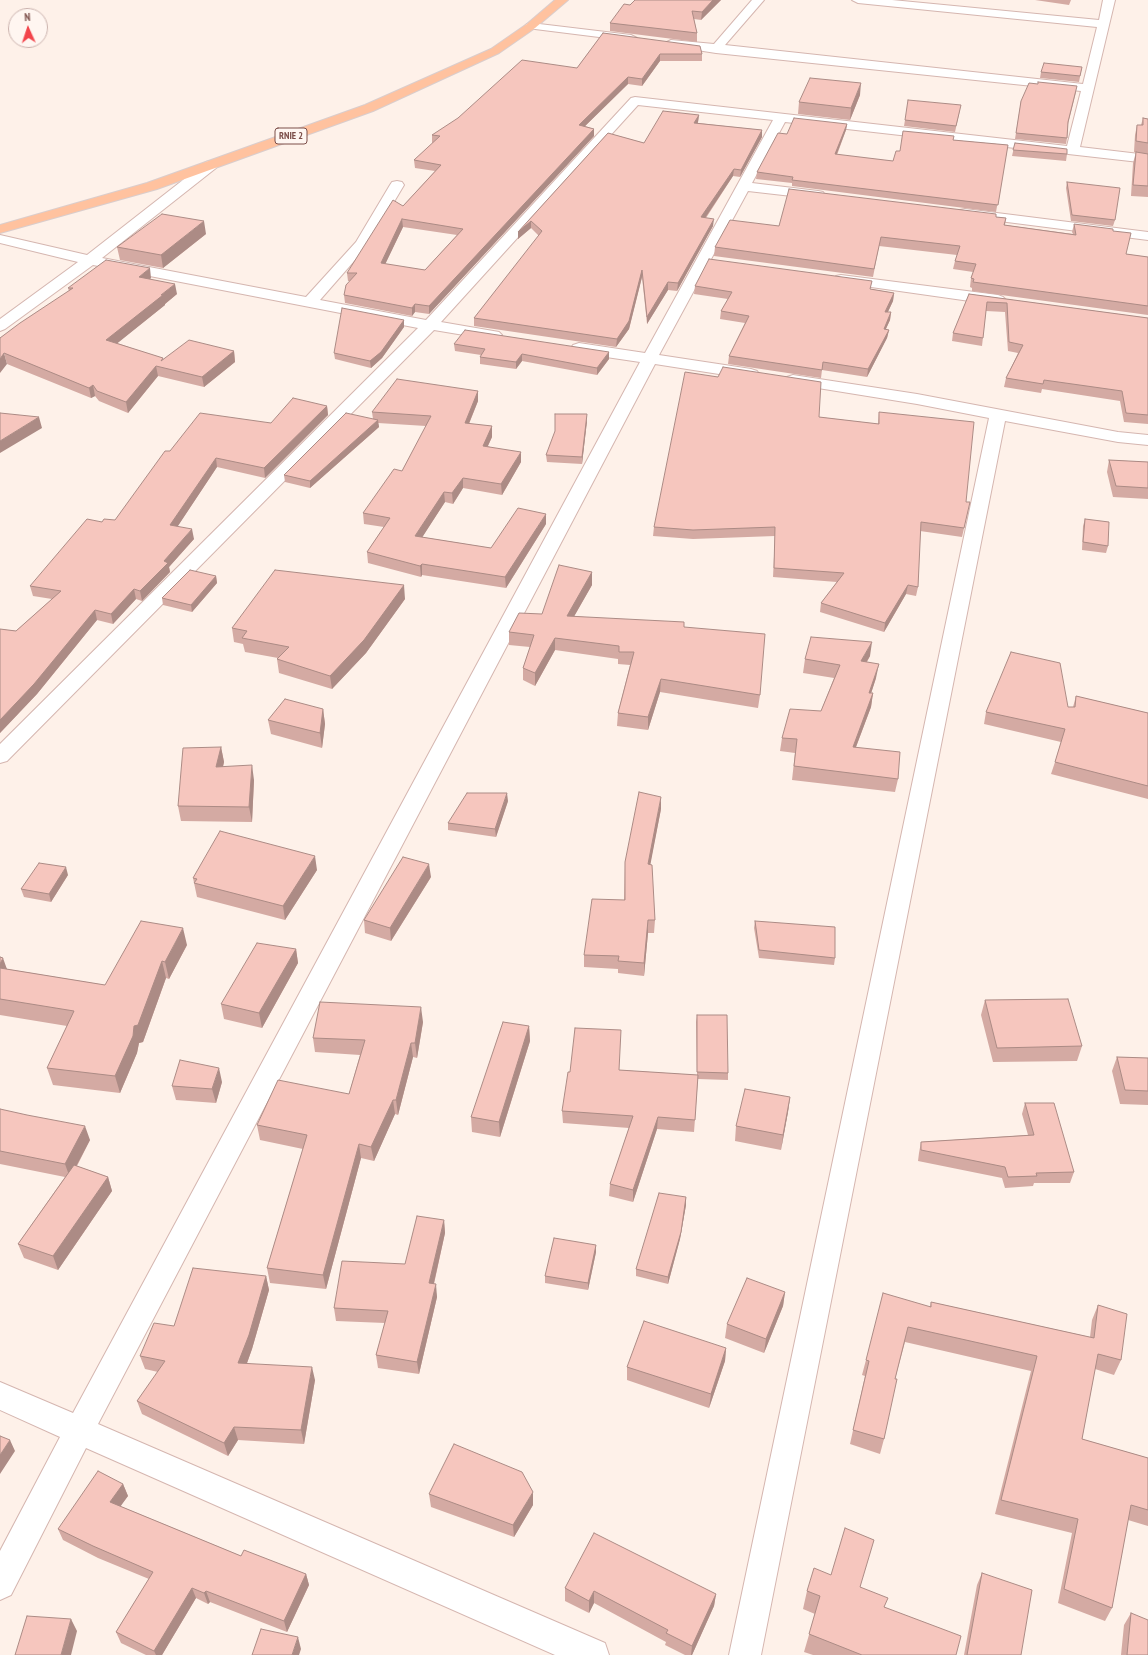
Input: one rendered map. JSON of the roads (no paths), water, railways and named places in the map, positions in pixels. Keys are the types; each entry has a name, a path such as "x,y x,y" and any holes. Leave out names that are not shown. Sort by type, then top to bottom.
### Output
{"main road":[{"name":"RNIE 2","path":"0,229 152,186 369,108 421,86 494,50 531,26 562,0"}],"street":[{"path":"716,48 758,0"},
{"path":"858,0 1103,24"},
{"path":"1073,150 1109,0"},
{"path":"531,26 639,39"},
{"path":"662,42 1088,88"},
{"path":"0,756 430,325 635,101 1148,159"},
{"path":"0,1584 79,1431 650,358 711,261 744,186 781,118"},
{"path":"0,326 90,260 211,165"},
{"path":"309,302 362,244 397,185"},
{"path":"744,186 831,197"},
{"path":"950,211 1148,236"},
{"path":"0,239 90,260 430,325 508,337"},
{"path":"828,277 1015,302"},
{"path":"563,345 917,399 1118,437 1148,440"},
{"path":"745,1655 998,415"},
{"path":"0,1396 593,1655"}]}
